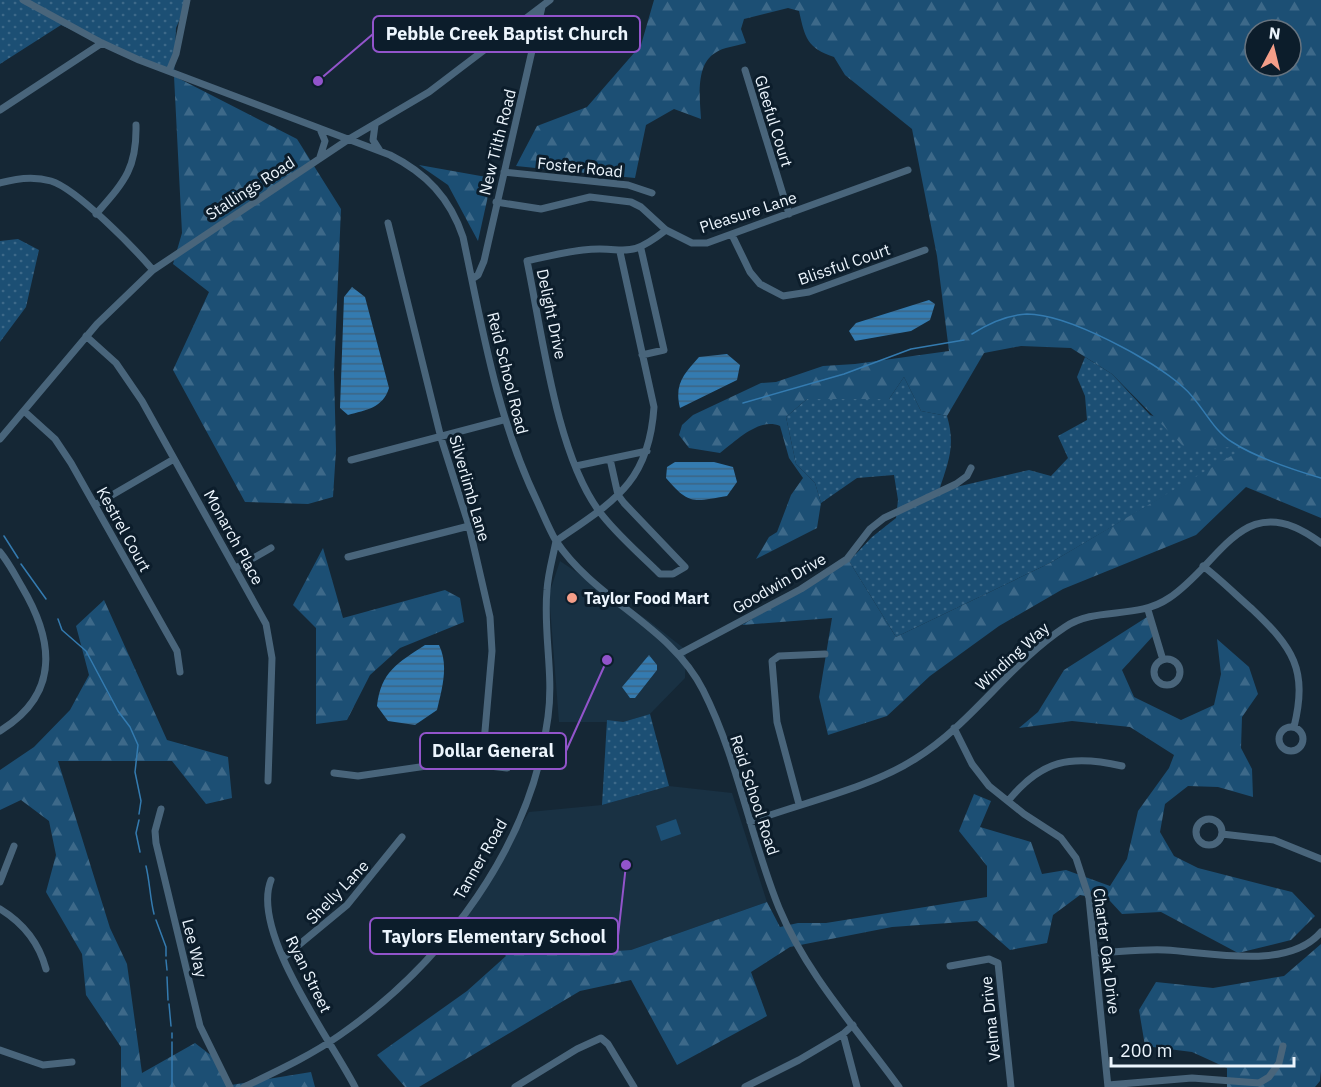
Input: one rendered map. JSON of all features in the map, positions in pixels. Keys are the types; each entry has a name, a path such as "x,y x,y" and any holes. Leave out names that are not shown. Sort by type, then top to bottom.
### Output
{"street":[{"name":"Reid School Road","path":"22,0 102,43 169,71 380,151 415,169 445,199 459,227 503,420 521,468 556,541 601,591 679,654 693,672 710,705 726,745 769,882 791,933 833,1000 899,1087"},
{"path":"169,71 176,54 187,0"},
{"name":"Stallings Road","path":"0,439 86,336 153,270 349,139 429,92 550,0"},
{"name":"New Tilth Road","path":"472,279 481,270 542,7"},
{"path":"0,110 102,43"},
{"name":"Gleeful Court","path":"745,70 789,214"},
{"path":"96,214 121,185 132,167 136,146 136,125"},
{"path":"375,125 373,140 380,151"},
{"path":"320,129 325,141 320,158"},
{"name":"Pleasure Lane","path":"496,202 541,209 577,199 612,198 641,207 666,230 692,243 707,243 908,170"},
{"name":"Foster Road","path":"504,172 627,185 652,193"},
{"path":"0,183 27,178 55,182 67,189 96,214 153,270"},
{"name":"Silverlimb Lane","path":"388,223 441,438 469,526 490,617 492,651 482,765"},
{"name":"Delight Drive","path":"618,495 686,567 673,574 660,574 599,511 576,466 563,433 527,261 585,250 620,252 641,249 666,230"},
{"name":"Blissful Court","path":"732,235 750,272 760,284 783,296 809,292 925,250"},
{"path":"641,249 664,350 642,355"},
{"path":"556,541 618,495 638,471 648,450 654,407 620,252"},
{"name":"Monarch Place","path":"86,336 126,375 263,617 271,644 268,781"},
{"name":"Kestrel Court","path":"24,411 63,449 177,651 180,672"},
{"path":"351,460 503,420"},
{"path":"576,466 648,450"},
{"path":"95,505 174,459"},
{"path":"610,459 618,495"},
{"name":"Goodwin Drive","path":"679,654 801,589 847,559 875,525 904,506 956,484 967,476 971,468"},
{"name":"Winding Way","path":"750,822 898,769 924,754 1042,645 1068,625 1088,617 1149,610 1178,592 1235,535 1261,524 1294,525 1321,543"},
{"path":"348,557 469,526"},
{"name":"Tanner Road","path":"244,1087 329,1042 384,999 446,936 491,875 519,821 538,766 548,716 550,664 546,592 556,541"},
{"path":"236,568 271,548"},
{"path":"0,552 38,616 46,650 44,674 35,696 18,718 0,731"},
{"path":"1203,566 1263,620 1290,649 1299,682 1294,727"},
{"path":"1149,610 1163,660"},
{"path":"800,804 777,722 772,661 779,656 825,654"},
{"name":"Charter Oak Drive","path":"954,728 977,772 1008,801 1061,838 1074,852 1089,898 1108,1086"},
{"path":"1008,801 1026,779 1052,765 1084,760 1122,766"},
{"path":"334,773 358,776 453,762 507,768"},
{"name":"Lee Way","path":"161,809 155,831 156,843 200,1026 230,1087"},
{"path":"1222,834 1274,840 1321,859"},
{"name":"Shelly Lane","path":"283,958 348,905 402,837"},
{"path":"0,882 14,846"},
{"name":"Ryan Street","path":"271,880 268,904 283,958 355,1087"},
{"path":"0,909 24,928 40,952 46,969"},
{"path":"1096,953 1162,950 1264,955 1304,946 1321,932"},
{"name":"Velma Drive","path":"950,966 989,959 998,963 1011,1087"},
{"path":"745,1087 843,1034 853,1025"},
{"path":"843,1034 857,1087"},
{"path":"515,1087 577,1049 601,1038 608,1044 634,1087"},
{"path":"1108,1086 1192,1078 1259,1083 1269,1077 1277,1066 1283,1055 1283,1046"},
{"path":"0,1050 43,1065 72,1062"}],"shaded area":[{"path":"352,287 365,297 389,388 383,400 378,404 367,410 348,415 340,408 344,297"},
{"path":"929,300 935,304 930,320 911,331 855,341 849,331 856,323"},
{"path":"727,354 740,365 737,380 680,408 679,386 685,374 699,357"},
{"path":"675,462 714,462 733,467 737,482 727,496 706,500 692,499 680,493 666,478 667,467"},
{"path":"560,561 649,621 686,650 685,678 650,714 623,722 559,722 549,594"},
{"path":"425,645 439,645 444,661 444,677 437,710 415,725 388,721 377,706 382,684 392,669"},
{"path":"649,655 657,665 657,670 635,698 630,698 622,687"},
{"path":"669,786 732,793 767,902 631,950 544,955 467,915 529,812 602,805"}],"green space":[{"path":"0,0 188,0 176,28 174,76 61,25 0,64"},
{"path":"654,0 1321,0 1321,518 1246,487 1196,535 1063,589 999,626 930,676 887,716 828,735 819,697 832,618 742,625 849,561 896,637 1050,563 1248,446 1187,450 1112,374 1071,348 1021,346 984,353 947,416 921,411 904,377 889,399 807,399 786,417 796,464 815,483 821,503 817,528 756,559 769,537 777,532 791,495 803,478 789,458 780,426 772,424 756,427 720,453 689,448 679,435 682,425 693,415 761,383 776,382 823,366 949,351 937,256 912,129 845,75 834,57 813,46 803,28 799,11 788,8 744,19 741,29 746,43 722,49 709,59 704,66 700,83 701,119 674,109 646,125 635,178 516,166 537,126 587,107 641,45"},
{"path":"174,76 297,139 341,209 334,373 336,450 333,497 308,504 245,502 173,370 209,292 173,264 182,233"},
{"path":"419,165 492,178 478,241 448,185"},
{"path":"18,239 39,250 26,307 0,342 0,241"},
{"path":"1085,357 1112,374 1150,415 1250,446 1050,563 896,637 849,561 872,537 896,518 898,500 894,475 857,478 821,503 815,483 796,464 786,417 807,399 889,399 904,377 921,411 947,416 951,446 939,491 1029,470 1051,476 1068,458 1058,436 1087,420 1085,396 1077,377"},
{"path":"323,548 343,618 445,590 460,598 464,622 400,648 370,675 347,720 316,724 316,628 293,605"},
{"path":"104,600 167,740 228,757 232,798 206,804 172,761 58,761 110,928 127,964 142,1073 195,1043 221,1063 231,1085 311,1072 315,1087 121,1087 121,1047 86,995 82,954 46,892 56,855 49,821 21,800 0,810 0,770 34,747 70,710 89,675 76,626"},
{"path":"1147,617 1153,636 1122,670 1134,697 1181,720 1214,705 1221,674 1217,639 1249,667 1258,694 1242,717 1241,748 1252,769 1253,797 1218,787 1188,786 1165,804 1160,832 1174,856 1198,868 1292,892 1315,916 1291,940 1238,953 1161,912 1122,914 1110,901 1080,895 1053,915 1047,943 1010,950 977,921 892,927 790,947 751,972 767,1016 677,1065 631,980 580,991 419,1087 405,1087 377,1055 467,991 506,956 467,915 544,955 631,950 767,902 780,927 798,923 826,923 987,897 987,866 959,831 974,794 991,801 980,827 1031,842 1042,874 1066,870 1110,886 1127,859 1138,811 1169,768 1174,755 1130,727 1072,721 1019,728 1038,712 1064,670"},
{"path":"650,714 669,786 602,805 607,720 623,722"},
{"path":"676,819 681,834 661,841 656,826"},
{"path":"1321,944 1321,1071 1320,1081 1315,1087 1227,1087 1227,1068 1192,1052 1145,1046 1139,1010 1156,982 1213,988 1284,976"}],"waterway":[{"path":"972,334 998,320 1027,314 1044,316 1086,330 1131,352 1169,376 1190,393 1218,430 1241,448 1321,478"},
{"path":"743,403 844,374 911,349 964,340"},
{"path":"4,536 18,558"},
{"path":"21,564 46,599"},
{"path":"58,619 62,630 86,651 138,745 135,772 141,801 139,814"},
{"path":"139,820 136,833 140,852"},
{"path":"146,866 154,914"},
{"path":"156,920 166,947 166,956"},
{"path":"166,960 167,970"},
{"path":"167,977 168,1000"},
{"path":"169,1004 171,1026"},
{"path":"172,1033 172,1038"},
{"path":"172,1042 172,1087"}],"place":[{"name":"Pebble Creek Baptist Church","path":"318,81"},
{"name":"Taylor Food Mart","path":"572,598"},
{"name":"Dollar General","path":"607,660"},
{"name":"Taylors Elementary School","path":"626,865"}]}
